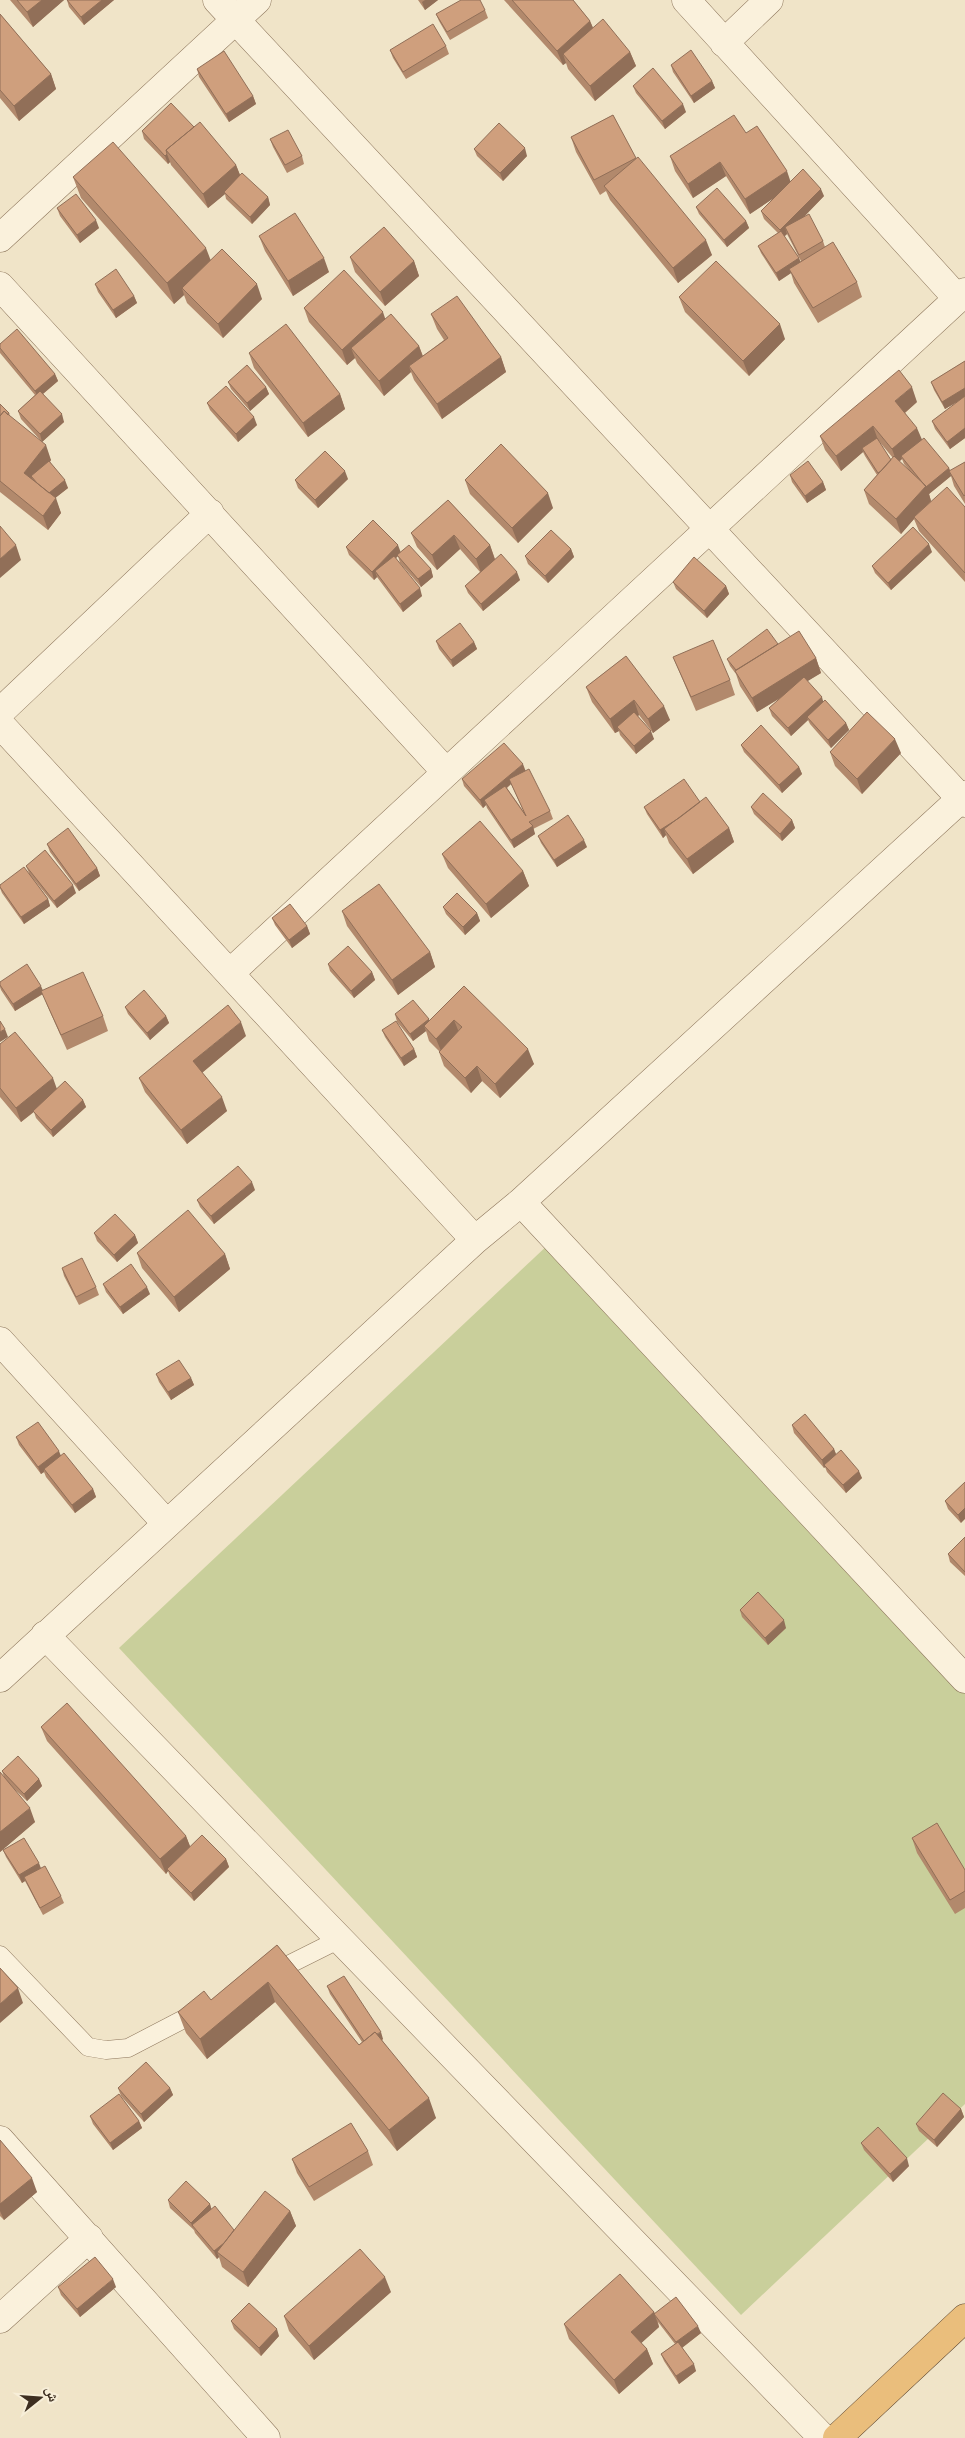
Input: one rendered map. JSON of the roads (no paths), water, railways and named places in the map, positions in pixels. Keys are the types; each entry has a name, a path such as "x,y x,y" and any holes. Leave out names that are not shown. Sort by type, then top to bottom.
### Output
{"highway":[{"path":"837,2438 965,2319"}],"street":[{"path":"0,1678 44,1635 475,1240 521,1202 964,799 710,530 217,0"},
{"path":"0,238 257,0"},
{"path":"230,973 961,296 686,0"},
{"path":"724,43 769,0"},
{"path":"0,286 446,772"},
{"path":"0,712 210,513"},
{"path":"0,724 475,1240"},
{"path":"521,1202 965,1679"},
{"path":"0,1340 166,1523"},
{"path":"44,1635 823,2438"},
{"path":"0,2140 266,2438"},
{"path":"0,2319 88,2238"}],"lane":[{"path":"252,1984 340,1939"},
{"path":"0,1955 88,2047 106,2050 128,2048 216,2002"}]}
